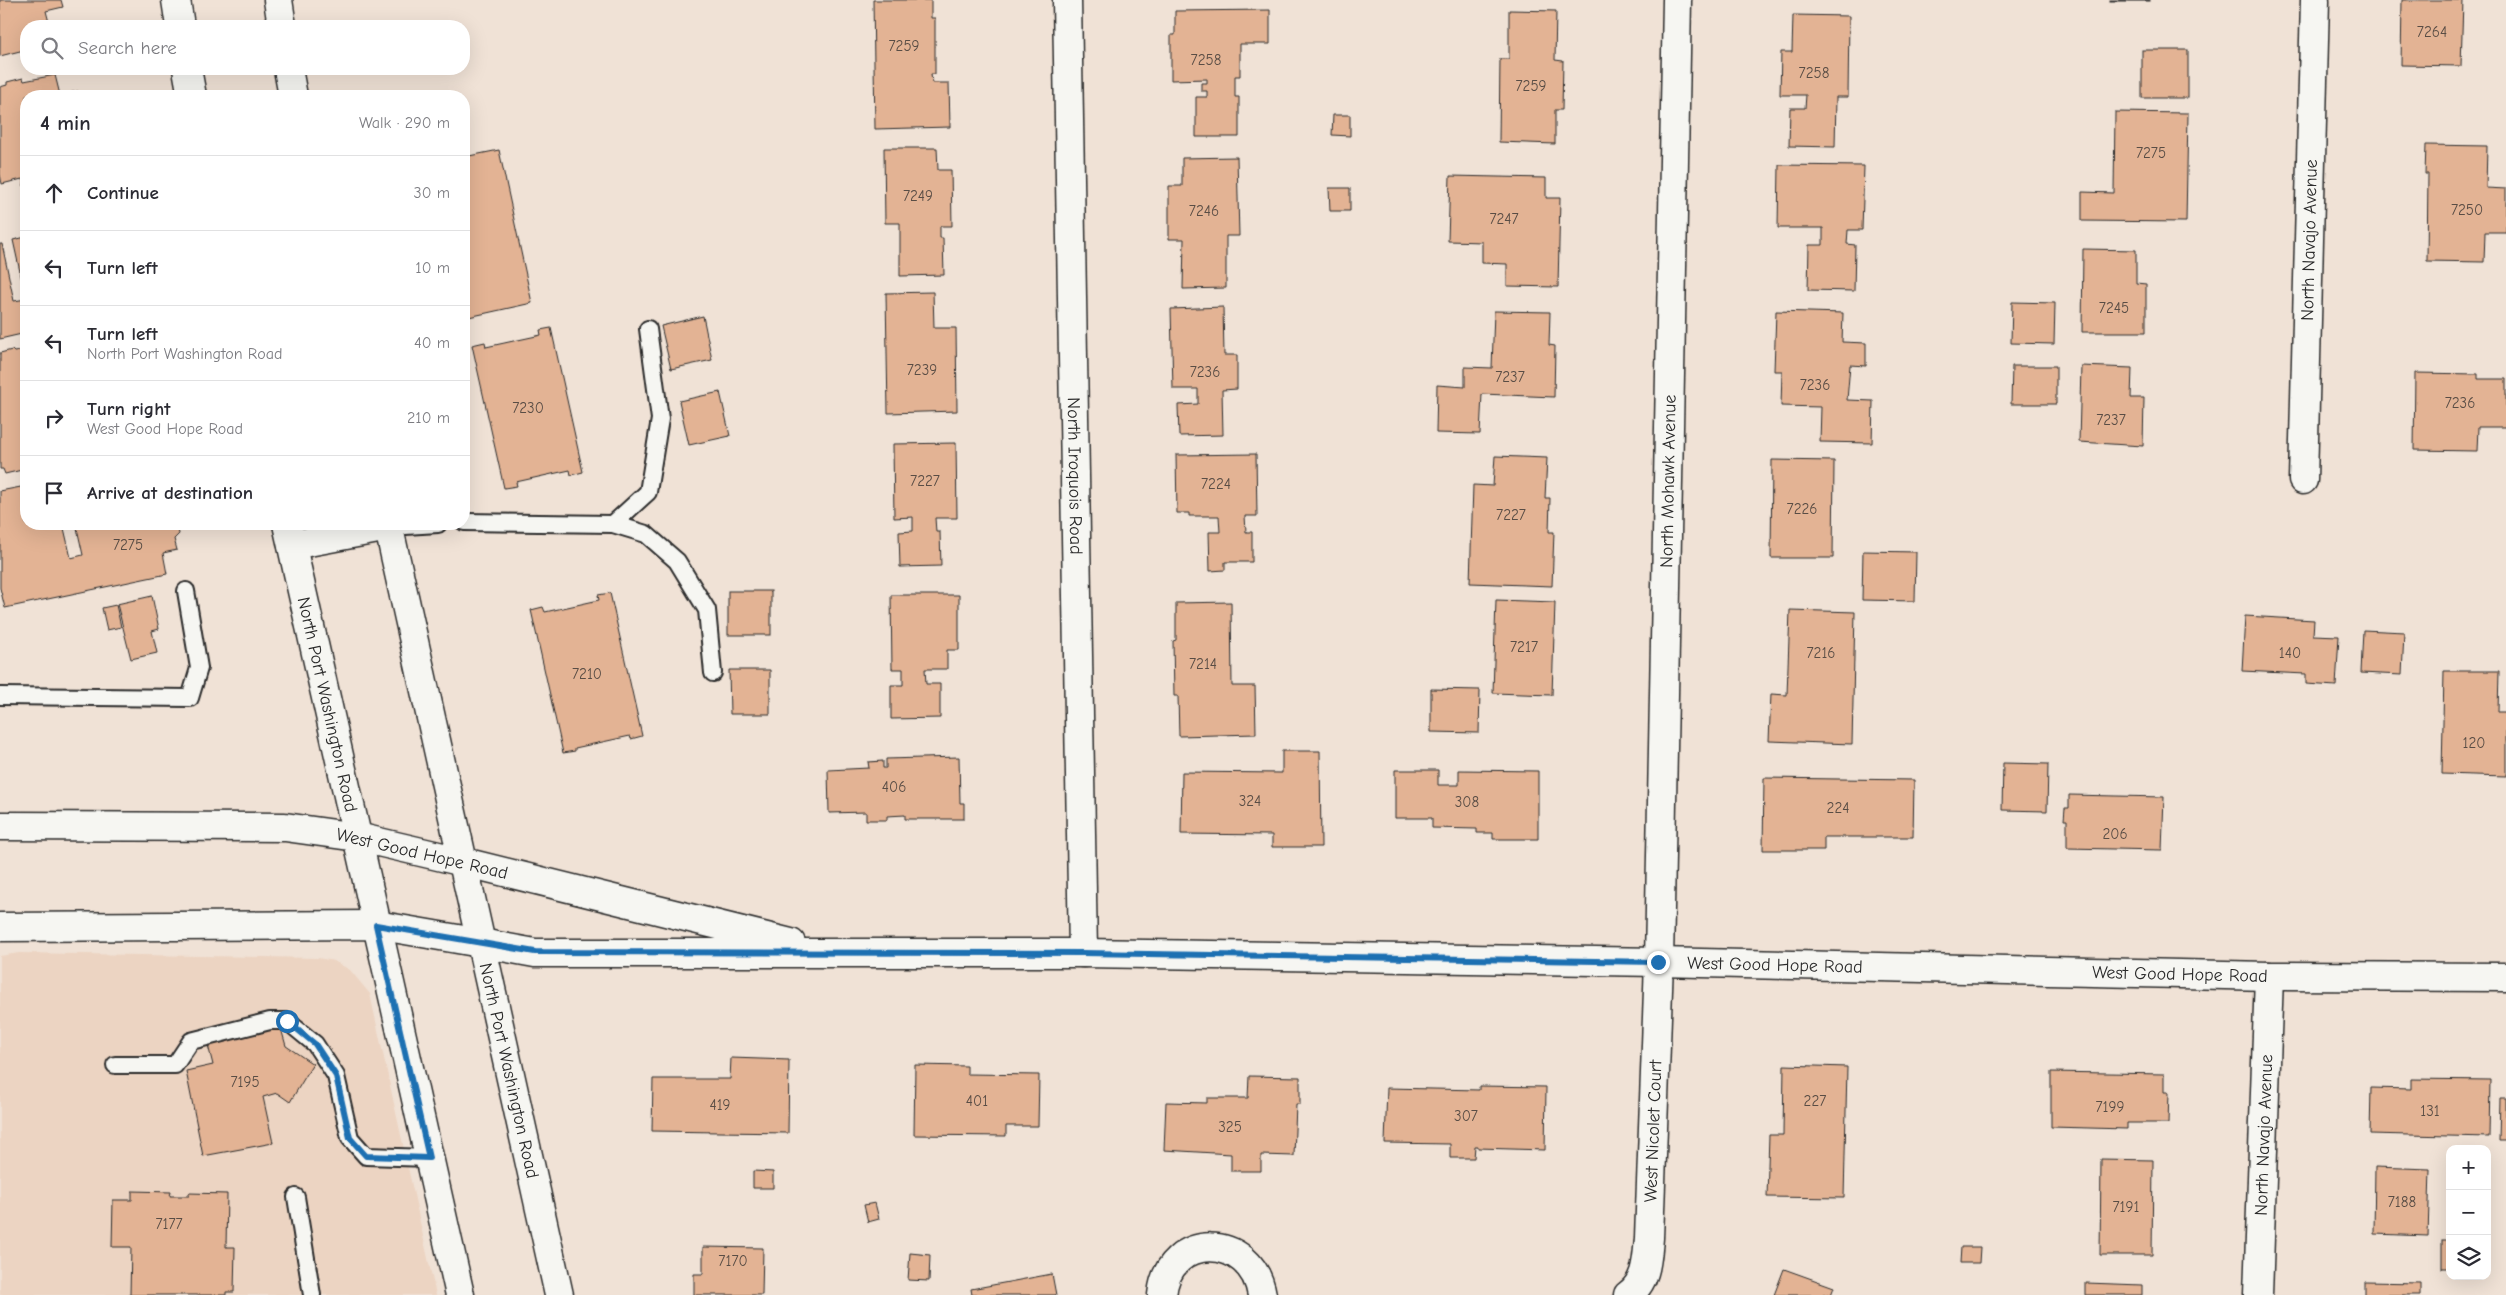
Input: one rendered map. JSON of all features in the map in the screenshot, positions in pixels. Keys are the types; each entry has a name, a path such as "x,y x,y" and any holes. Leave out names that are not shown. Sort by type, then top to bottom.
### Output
{"street":[{"path":"176,0 179,20"},
{"path":"278,0 281,20"},
{"name":"North Iroquois Road","path":"1067,0 1083,953"},
{"name":"North Mohawk Avenue","path":"1658,962 1677,0"},
{"name":"North Navajo Avenue","path":"2304,480 2315,0"},
{"path":"188,75 191,90"},
{"path":"289,75 292,90"},
{"path":"289,534 333,530"},
{"name":"North Port Washington Road","path":"389,530 559,1295"},
{"name":"North Port Washington Road","path":"289,534 460,1295"},
{"name":"West Good Hope Road","path":"0,826 285,827 357,837 834,954"},
{"name":"West Good Hope Road","path":"0,928 376,925 535,952 1083,953 1658,962 2269,976 2506,977"},
{"name":"West Nicolet Court","path":"1628,1295 1637,1289 1646,1270 1649,1238 1658,962"},
{"name":"North Navajo Avenue","path":"2258,1295 2269,976"},
{"path":"1162,1295 1163,1283 1170,1268 1181,1257 1195,1249 1211,1247 1227,1249 1241,1256 1253,1268 1260,1282 1262,1295"}],"lane":[{"path":"613,524 648,492 660,419 648,329"},
{"path":"470,522 613,524 646,534 677,561 707,610 713,673"},
{"path":"0,696 190,698 199,668 186,591"},
{"path":"115,1065 175,1065 191,1041 270,1021 287,1021 315,1044 336,1076 350,1138 366,1156 429,1158"},
{"path":"296,1197 312,1295"}],"shaded area":[{"path":"19,953 318,958 334,961 350,970 370,994 436,1295 0,1295 0,956"}],"building":[{"path":"0,0 61,0 63,7 46,11 48,20 20,20 20,51 0,56"},
{"path":"873,0 931,0 931,18 935,18 935,74 931,74 932,83 949,83 950,127 875,129"},
{"path":"2150,0 2150,1 2110,1"},
{"path":"2402,0 2463,0 2461,66 2401,65"},
{"path":"1270,10 1270,44 1240,44 1240,76 1235,76 1235,97 1239,97 1239,137 1196,137 1196,97 1207,97 1207,91 1201,91 1201,83 1207,83 1207,79 1171,80 1171,35 1175,35 1175,11"},
{"path":"1509,10 1556,11 1555,60 1563,61 1562,110 1555,110 1555,144 1499,142 1500,59 1509,59"},
{"path":"1793,15 1849,16 1848,97 1836,97 1835,147 1789,146 1790,108 1805,108 1806,95 1780,95 1781,52 1792,52"},
{"path":"2142,50 2188,50 2188,98 2142,98"},
{"path":"55,75 59,90 20,90 20,180 2,184 0,174 0,87 7,85 7,82 23,78 24,81"},
{"path":"2115,112 2188,113 2186,222 2082,221 2082,192 2114,193"},
{"path":"1333,115 1350,115 1350,136 1332,135"},
{"path":"2426,145 2487,146 2486,188 2506,189 2506,232 2485,232 2484,262 2427,261 2428,174 2425,174"},
{"path":"884,148 937,148 938,170 951,170 952,226 940,226 940,238 943,238 944,275 900,276 900,223 885,223"},
{"path":"499,150 532,303 470,317 470,156"},
{"path":"1237,157 1239,236 1226,236 1226,288 1183,289 1184,239 1169,239 1169,186 1182,186 1182,158"},
{"path":"1779,165 1864,166 1862,230 1848,230 1847,244 1855,245 1854,291 1808,290 1809,245 1823,245 1823,228 1778,228"},
{"path":"1450,176 1546,178 1546,198 1560,198 1558,287 1507,286 1507,264 1482,263 1482,242 1448,241"},
{"path":"1329,188 1350,188 1350,211 1330,211"},
{"path":"20,238 20,272 13,240"},
{"path":"0,244 2,244 14,301 20,300 20,334 0,339"},
{"path":"2083,249 2136,250 2136,283 2146,284 2146,332 2082,332"},
{"path":"933,292 934,328 956,328 957,411 888,413 886,293"},
{"path":"2012,302 2055,303 2054,344 2011,343"},
{"path":"1223,307 1224,355 1237,355 1237,389 1222,390 1223,435 1179,436 1178,405 1198,404 1198,389 1173,389 1171,309"},
{"path":"1494,311 1550,312 1549,345 1555,346 1554,397 1482,394 1480,434 1436,433 1437,385 1465,387 1465,367 1492,368"},
{"path":"1776,311 1843,313 1842,342 1866,343 1866,366 1850,365 1847,400 1873,401 1872,443 1820,442 1821,407 1781,406 1782,371 1774,371"},
{"path":"703,316 712,360 671,369 661,326"},
{"path":"551,328 583,472 571,475 570,470 516,482 517,486 504,488 472,345 485,342 486,347 541,335 540,330"},
{"path":"12,350 14,352 20,351 20,470 5,474 3,469 0,469 0,353"},
{"path":"2012,366 2056,366 2056,404 2011,404"},
{"path":"2081,366 2132,368 2131,398 2144,398 2143,446 2079,442"},
{"path":"2415,373 2478,374 2478,379 2506,379 2506,427 2478,427 2477,451 2414,450"},
{"path":"720,392 730,436 689,445 679,401"},
{"path":"956,443 957,518 935,518 936,532 940,532 941,566 900,567 899,532 913,531 913,517 894,518 893,444"},
{"path":"1256,454 1257,516 1245,516 1246,532 1252,532 1252,562 1225,562 1225,570 1210,571 1209,532 1220,532 1219,516 1189,516 1189,513 1177,513 1176,455"},
{"path":"1495,456 1547,458 1545,498 1550,498 1549,532 1554,532 1552,586 1470,583 1473,485 1493,486"},
{"path":"1772,460 1834,461 1833,558 1771,558"},
{"path":"20,487 20,530 64,530 71,558 83,555 77,530 178,530 179,534 174,539 177,550 163,553 167,574 5,608 0,588 0,491"},
{"path":"1863,551 1916,552 1915,601 1862,600"},
{"path":"728,591 771,591 771,635 728,635"},
{"path":"610,593 642,736 631,739 630,736 575,748 575,751 563,753 531,610 543,607 545,612 599,600 598,595"},
{"path":"891,595 959,595 959,650 947,650 947,669 925,669 926,684 940,684 940,718 891,719 891,685 903,685 903,669 892,669"},
{"path":"152,596 159,629 152,631 157,653 131,659 117,604"},
{"path":"1496,600 1555,602 1552,695 1493,693"},
{"path":"1231,602 1232,686 1255,686 1256,734 1179,736 1178,696 1174,696 1173,641 1176,640 1176,603"},
{"path":"116,605 121,627 107,630 102,608"},
{"path":"1790,610 1855,612 1852,744 1769,741 1771,694 1787,695"},
{"path":"2245,616 2314,620 2313,635 2339,636 2336,686 2306,684 2306,674 2242,671"},
{"path":"2363,630 2404,632 2402,675 2361,673"},
{"path":"729,670 770,670 770,714 730,714"},
{"path":"2444,671 2499,671 2498,712 2506,712 2506,776 2442,774"},
{"path":"1431,689 1480,690 1479,733 1431,732"},
{"path":"1282,751 1320,751 1321,847 1272,847 1272,835 1181,834 1182,772 1282,773"},
{"path":"959,757 960,803 964,803 964,819 905,819 905,815 887,816 887,820 866,820 866,812 829,813 828,770 869,768 868,762 883,761 883,768 886,768 886,759"},
{"path":"2003,763 2048,764 2047,811 2002,810"},
{"path":"1395,770 1438,770 1438,785 1459,785 1459,770 1538,771 1538,839 1493,839 1493,833 1477,833 1477,829 1432,828 1432,818 1395,818"},
{"path":"1764,778 1914,780 1913,837 1824,837 1824,850 1763,850"},
{"path":"2069,795 2164,797 2162,850 2067,848 2067,820 2064,820 2065,808 2069,808"},
{"path":"280,1025 286,1046 313,1064 290,1102 277,1093 263,1097 273,1143 203,1156 186,1071 213,1065 207,1041"},
{"path":"731,1058 789,1060 788,1133 652,1131 653,1079 730,1079"},
{"path":"915,1065 967,1066 967,1074 1039,1075 1038,1126 1006,1126 1006,1136 914,1135"},
{"path":"1784,1065 1847,1067 1844,1198 1767,1197 1769,1135 1783,1135"},
{"path":"2051,1072 2164,1074 2164,1092 2169,1092 2168,1123 2127,1123 2127,1129 2051,1127"},
{"path":"1249,1076 1300,1077 1300,1104 1296,1104 1294,1156 1261,1155 1261,1171 1231,1171 1231,1154 1164,1150 1166,1102 1207,1103 1207,1098 1248,1098"},
{"path":"2411,1079 2490,1080 2489,1137 2370,1134 2371,1088 2411,1089"},
{"path":"1479,1086 1546,1087 1545,1150 1478,1148 1478,1146 1475,1146 1474,1158 1450,1158 1450,1144 1385,1143 1387,1088 1479,1090"},
{"path":"2500,1098 2506,1098 2506,1141 2499,1141"},
{"path":"2101,1159 2153,1160 2152,1255 2100,1255"},
{"path":"2375,1167 2430,1169 2428,1236 2374,1234"},
{"path":"753,1171 773,1172 773,1188 753,1188"},
{"path":"132,1191 171,1192 170,1196 189,1196 189,1193 227,1194 226,1247 235,1247 234,1292 226,1292 226,1295 130,1295 131,1247 112,1247 113,1200 132,1200"},
{"path":"875,1203 879,1219 868,1222 864,1205"},
{"path":"2442,1240 2446,1240 2446,1268 2442,1268"},
{"path":"703,1247 763,1248 762,1295 694,1295 694,1274 703,1274"},
{"path":"1961,1247 1980,1247 1979,1263 1960,1263"},
{"path":"910,1253 930,1255 929,1281 908,1280"},
{"path":"1784,1269 1834,1287 1831,1295 1774,1295"},
{"path":"1052,1274 1056,1295 972,1295 971,1289"},
{"path":"2365,1282 2420,1283 2420,1295 2365,1295"},
{"path":"2086,1283 2142,1285 2142,1295 2086,1295"}],"route":[{"path":"287,1021 315,1044 336,1076 350,1138 366,1156 429,1158 376,925 535,952 1083,953 1658,962"}]}
